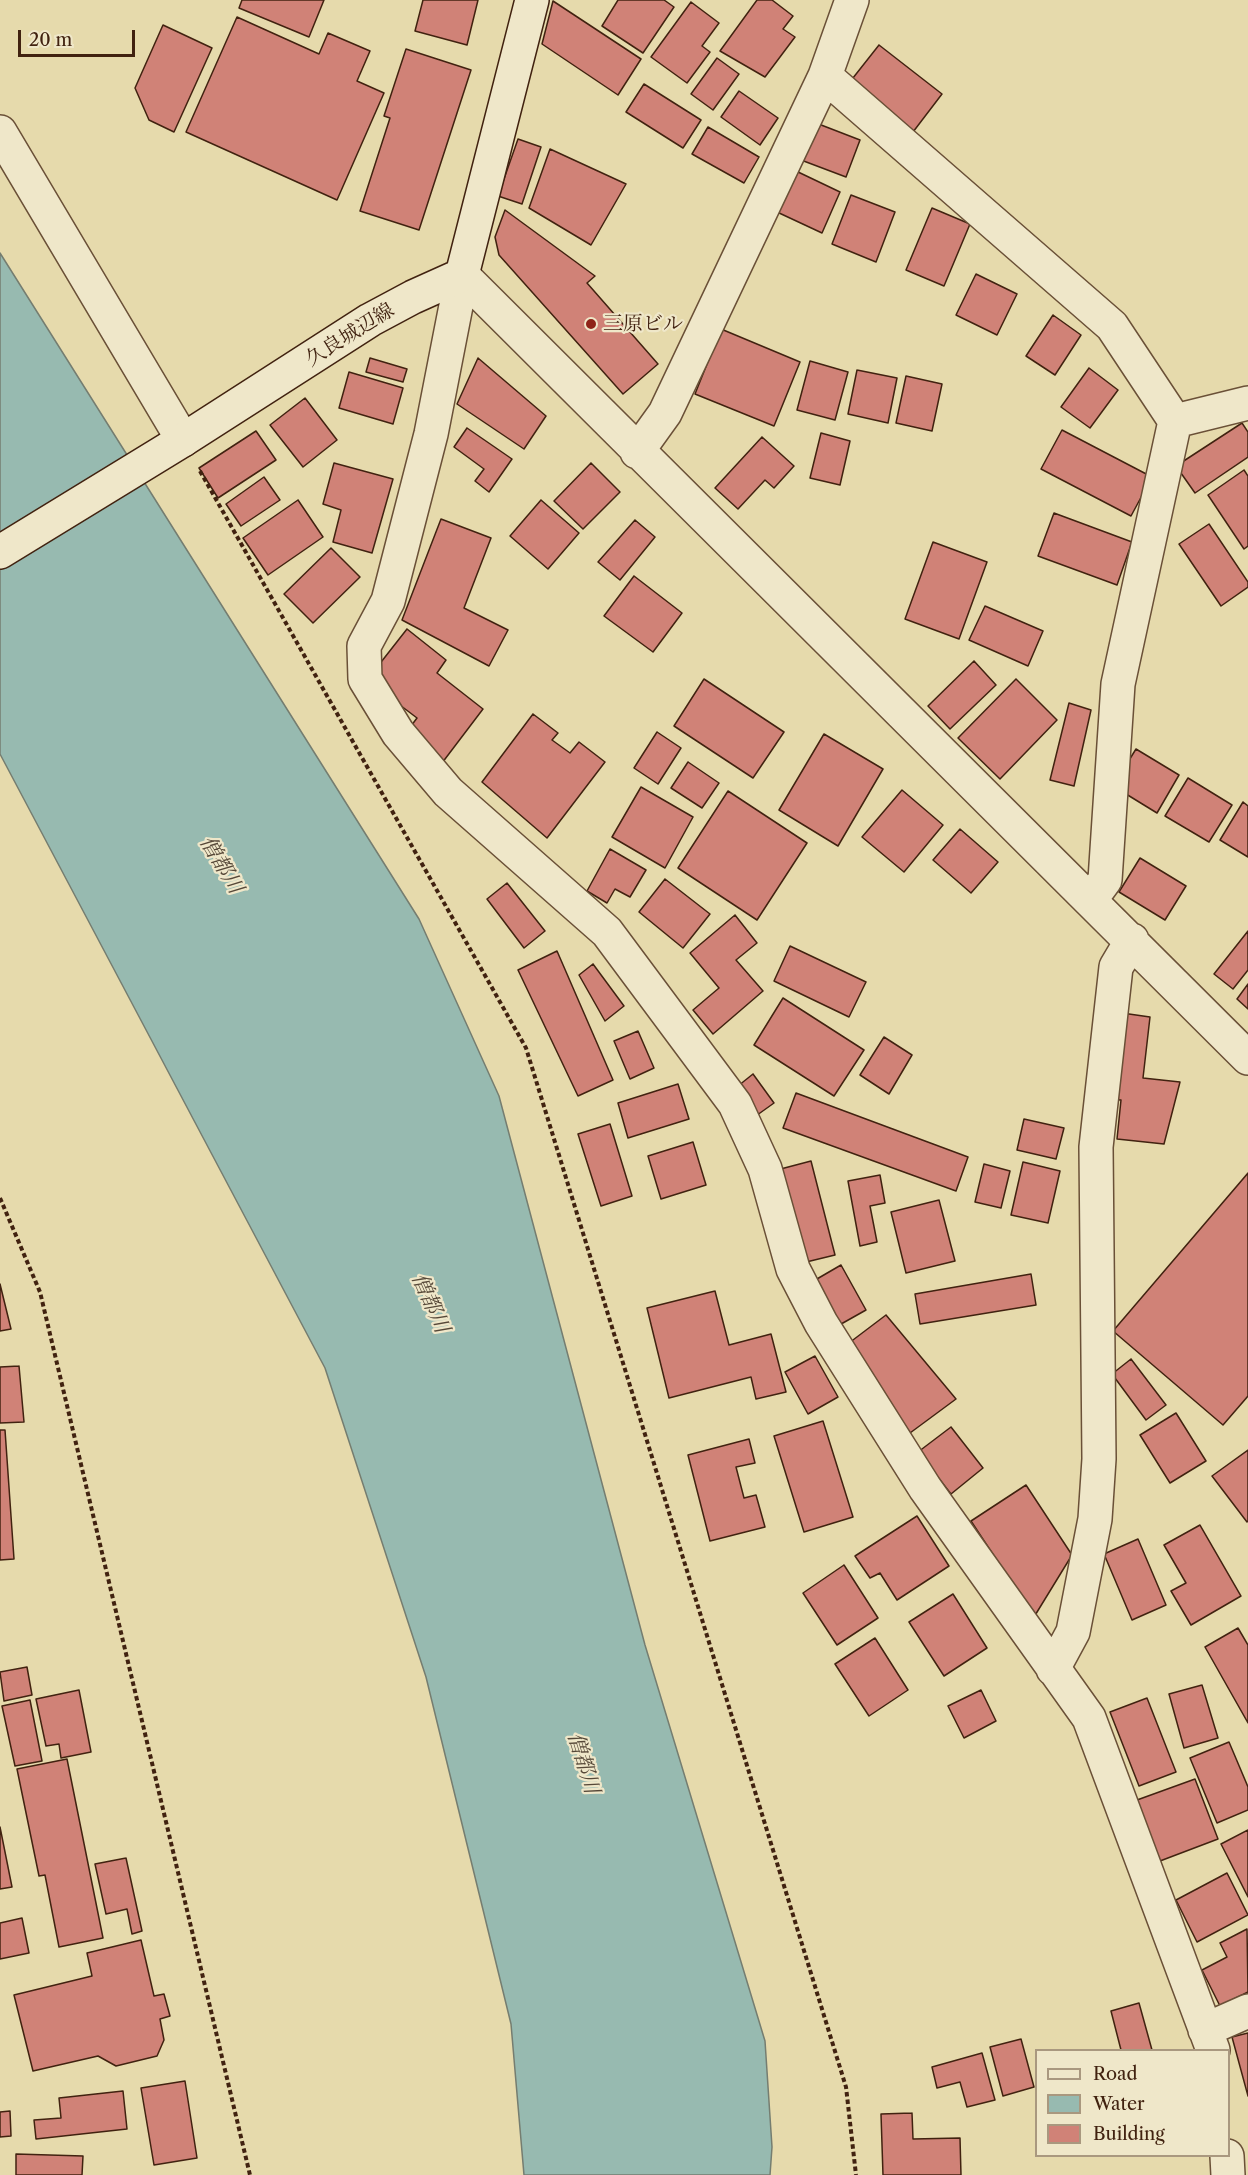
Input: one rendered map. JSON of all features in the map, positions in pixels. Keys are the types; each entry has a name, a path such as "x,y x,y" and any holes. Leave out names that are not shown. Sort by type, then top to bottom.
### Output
{"street":[{"path":"532,0 462,275 431,434 390,590 364,646 365,680 398,733 448,792 606,932 735,1104 765,1169 793,1269 821,1323 926,1488 1089,1718 1209,2040 1248,2011"},
{"path":"637,452 665,413 825,76 852,0"},
{"path":"825,76 1112,326 1175,421 1118,684 1105,880 1091,899"},
{"path":"0,132 173,446"},
{"path":"462,275 637,452 1091,899 1248,1058"},
{"name":"久良城辺線","path":"0,552 173,446 370,320 462,275"},
{"path":"1175,421 1248,402"},
{"path":"1053,1669 1073,1632 1095,1519 1099,1460 1096,1147 1116,967 1132,940"},
{"path":"1227,2157 1228,2175"}],"path":[{"path":"173,446 526,1048 846,2087 856,2175"},
{"path":"0,1198 39,1292 250,2175"}],"water":[{"name":"僧都川","path":"0,253 419,919 499,1096 645,1645 765,2041 772,2147 770,2175 524,2175 511,2024 426,1677 325,1368 0,754"}],"building":[{"path":"242,0 324,0 309,37 239,8"},
{"path":"423,0 478,0 467,45 415,31"},
{"path":"618,0 664,0 674,7 643,53 602,26"},
{"path":"757,0 772,0 793,16 783,29 795,37 765,77 720,51"},
{"path":"553,1 641,59 618,95 542,44"},
{"path":"691,2 719,23 702,46 710,52 687,83 651,57"},
{"path":"237,17 319,54 328,33 370,51 357,81 384,93 337,200 186,132"},
{"path":"163,25 212,48 174,132 149,120 135,88"},
{"path":"879,45 942,94 913,132 849,83"},
{"path":"406,49 471,70 419,230 360,211 390,118 384,116"},
{"path":"717,58 739,74 713,110 691,94"},
{"path":"644,84 701,120 683,148 626,112"},
{"path":"739,91 778,118 760,145 721,117"},
{"path":"816,123 860,140 846,177 801,160"},
{"path":"708,127 759,157 744,183 692,154"},
{"path":"518,139 541,147 522,204 498,196"},
{"path":"550,149 626,184 591,245 529,208"},
{"path":"796,171 840,192 822,233 777,212"},
{"path":"851,195 895,212 876,262 832,244"},
{"path":"932,208 970,224 944,286 906,270"},
{"name":"三原ビル","path":"505,210 595,276 587,283 658,364 623,394 499,255 495,237"},
{"path":"976,274 1017,294 997,335 956,315"},
{"path":"1053,315 1081,335 1055,375 1026,356"},
{"path":"721,329 800,362 774,426 695,394"},
{"path":"370,358 407,369 403,382 366,372"},
{"path":"478,358 546,416 524,449 457,404"},
{"path":"810,361 848,372 835,420 797,410"},
{"path":"1089,368 1118,390 1090,428 1061,407"},
{"path":"857,370 897,378 888,423 848,414"},
{"path":"349,372 403,388 393,424 339,408"},
{"path":"906,376 942,384 932,431 896,423"},
{"path":"305,398 337,440 303,467 270,425"},
{"path":"1242,423 1248,432 1248,457 1195,493 1176,466"},
{"path":"467,428 512,459 489,492 475,481 484,469 454,447"},
{"path":"1062,430 1152,477 1131,516 1041,469"},
{"path":"256,431 276,460 218,498 199,468"},
{"path":"821,433 850,441 840,485 810,478"},
{"path":"762,437 794,466 774,488 765,480 738,509 715,488"},
{"path":"334,463 393,479 372,553 333,542 341,510 323,504"},
{"path":"591,463 620,492 583,529 554,501"},
{"path":"1244,470 1248,476 1248,546 1244,549 1208,495"},
{"path":"264,477 280,500 241,526 226,504"},
{"path":"298,500 323,537 268,575 243,538"},
{"path":"541,500 579,533 548,569 510,536"},
{"path":"1054,513 1132,542 1117,585 1038,556"},
{"path":"441,519 491,538 464,608 508,630 489,666 402,620"},
{"path":"635,520 655,537 620,580 598,562"},
{"path":"1209,524 1248,582 1248,587 1221,606 1179,544"},
{"path":"933,542 987,562 959,639 905,619"},
{"path":"331,548 360,577 313,623 284,594"},
{"path":"634,576 682,613 653,652 604,616"},
{"path":"985,606 1043,631 1028,666 969,640"},
{"path":"407,629 446,660 437,673 483,709 442,763 405,734 417,718 367,680"},
{"path":"974,661 996,685 950,729 928,706"},
{"path":"704,679 784,732 753,778 674,726"},
{"path":"1016,679 1057,720 1000,779 958,738"},
{"path":"1069,703 1091,710 1074,786 1050,780"},
{"path":"533,714 558,733 552,740 570,753 579,742 605,762 547,838 482,782"},
{"path":"657,732 681,748 658,784 634,768"},
{"path":"824,734 883,769 838,846 779,810"},
{"path":"1136,749 1179,775 1157,813 1113,786"},
{"path":"688,762 719,783 702,808 671,788"},
{"path":"1188,778 1232,805 1209,842 1165,816"},
{"path":"641,787 693,817 665,868 612,837"},
{"path":"902,790 943,825 904,872 862,837"},
{"path":"728,791 807,843 757,920 678,868"},
{"path":"1243,802 1248,806 1248,857 1220,840"},
{"path":"960,829 998,862 971,893 933,860"},
{"path":"610,849 646,870 630,897 615,889 607,903 587,891"},
{"path":"1140,858 1186,886 1165,920 1119,892"},
{"path":"665,879 710,914 683,948 639,912"},
{"path":"507,883 545,931 524,948 487,899"},
{"path":"735,915 757,943 736,960 763,991 713,1034 693,1010 719,988 690,953"},
{"path":"1248,931 1248,970 1233,989 1214,974"},
{"path":"790,946 866,982 849,1017 774,981"},
{"path":"557,951 613,1080 578,1096 518,970"},
{"path":"593,964 624,1006 605,1021 579,975"},
{"path":"1248,984 1248,1009 1237,999"},
{"path":"783,998 864,1050 834,1096 754,1045"},
{"path":"1115,1012 1150,1017 1143,1078 1180,1082 1164,1144 1117,1139 1121,1100 1106,1099"},
{"path":"638,1031 654,1068 630,1079 614,1041"},
{"path":"884,1037 912,1055 889,1094 860,1075"},
{"path":"753,1074 774,1103 753,1118 733,1090"},
{"path":"678,1084 689,1119 628,1138 618,1103"},
{"path":"796,1093 968,1157 956,1191 783,1128"},
{"path":"1024,1119 1064,1128 1056,1159 1017,1150"},
{"path":"610,1124 632,1196 601,1206 578,1134"},
{"path":"693,1142 706,1185 661,1199 648,1156"},
{"path":"811,1161 835,1255 798,1264 773,1171"},
{"path":"1023,1162 1060,1171 1048,1223 1011,1215"},
{"path":"984,1164 1010,1171 1001,1208 975,1202"},
{"path":"1248,1173 1248,1396 1223,1425 1113,1331"},
{"path":"880,1175 885,1203 870,1206 877,1242 860,1246 848,1181"},
{"path":"939,1200 955,1261 906,1273 891,1212"},
{"path":"841,1265 866,1310 834,1328 810,1283"},
{"path":"1031,1274 1036,1305 920,1324 915,1294"},
{"path":"0,1284 11,1329 0,1331"},
{"path":"715,1291 729,1345 771,1334 786,1392 756,1399 751,1377 669,1398 647,1308"},
{"path":"886,1315 956,1399 910,1433 845,1346"},
{"path":"815,1356 838,1397 808,1414 785,1372"},
{"path":"1131,1359 1166,1405 1146,1420 1112,1374"},
{"path":"19,1366 24,1422 0,1423 0,1367"},
{"path":"1176,1413 1206,1461 1170,1483 1140,1435"},
{"path":"823,1421 853,1517 804,1532 774,1436"},
{"path":"951,1427 983,1468 951,1494 918,1452"},
{"path":"0,1430 5,1430 14,1559 0,1560"},
{"path":"749,1439 755,1463 736,1467 744,1498 756,1495 765,1527 710,1541 688,1455"},
{"path":"1248,1450 1248,1521 1247,1522 1212,1476"},
{"path":"1026,1485 1072,1555 1034,1617 971,1521"},
{"path":"917,1516 949,1566 897,1600 880,1573 870,1578 855,1556"},
{"path":"1200,1525 1241,1596 1191,1625 1171,1591 1186,1583 1164,1545"},
{"path":"1138,1539 1166,1605 1132,1620 1104,1554"},
{"path":"844,1565 878,1618 837,1645 803,1593"},
{"path":"953,1594 987,1648 944,1676 909,1622"},
{"path":"1238,1628 1248,1645 1248,1723 1205,1647"},
{"path":"875,1638 908,1690 869,1716 835,1664"},
{"path":"27,1667 32,1695 4,1701 0,1672"},
{"path":"1202,1685 1218,1738 1184,1748 1169,1694"},
{"path":"79,1690 91,1752 61,1758 59,1744 46,1746 36,1699"},
{"path":"981,1690 996,1721 964,1738 948,1706"},
{"path":"1147,1698 1176,1772 1139,1786 1110,1712"},
{"path":"30,1700 42,1761 15,1766 2,1706"},
{"path":"1229,1742 1248,1787 1248,1810 1217,1823 1190,1758"},
{"path":"67,1759 103,1938 59,1947 45,1875 39,1876 17,1769"},
{"path":"1195,1779 1218,1839 1160,1861 1137,1800"},
{"path":"0,1827 12,1887 0,1889"},
{"path":"1248,1830 1248,1897 1221,1844"},
{"path":"126,1858 142,1931 132,1934 127,1909 106,1914 95,1864"},
{"path":"1227,1873 1248,1915 1197,1942 1176,1900"},
{"path":"22,1918 29,1953 0,1959 0,1923"},
{"path":"1247,1929 1248,1992 1220,2006 1202,1970 1227,1957 1220,1943"},
{"path":"141,1940 154,1996 164,1994 170,2016 160,2019 164,2040 157,2056 116,2066 98,2056 33,2071 14,1995 92,1976 87,1953"},
{"path":"1139,2003 1152,2049 1121,2049 1111,2011"},
{"path":"1248,2033 1248,2096 1232,2037"},
{"path":"1021,2039 1034,2087 1003,2096 990,2047"},
{"path":"982,2053 995,2100 967,2107 960,2082 937,2088 932,2067"},
{"path":"185,2081 197,2158 154,2165 141,2088"},
{"path":"123,2091 127,2129 36,2139 34,2120 61,2118 59,2098"},
{"path":"10,2111 11,2136 0,2137 0,2112"},
{"path":"912,2113 913,2139 960,2138 961,2175 883,2175 881,2114"},
{"path":"16,2154 83,2156 82,2175 16,2175"}],"place":[{"name":"三原ビル","path":"591,324"}]}
